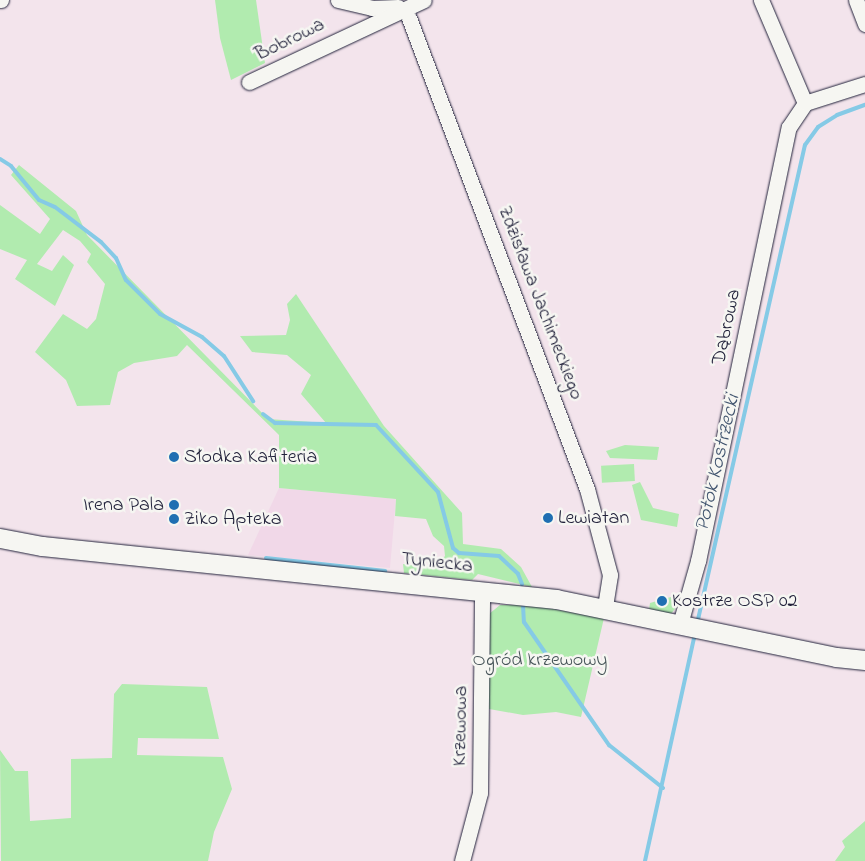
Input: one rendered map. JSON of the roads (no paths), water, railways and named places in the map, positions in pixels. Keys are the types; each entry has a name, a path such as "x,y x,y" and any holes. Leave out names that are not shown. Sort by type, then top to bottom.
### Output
{"street":[{"name":"Bobrowa","path":"338,0 406,13"},
{"name":"Bobrowa","path":"249,82 406,13 424,0"},
{"path":"761,0 805,103 865,84"},
{"path":"856,0 865,24"},
{"name":"Zdzisława Jachimeckiego","path":"406,13 578,462 610,575 605,608"},
{"name":"Dąbrowa","path":"693,627 698,561 789,127 805,103"},
{"name":"Tyniecka","path":"0,538 42,546 482,590 605,608 836,657 865,660"},
{"name":"Krzewowa","path":"462,861 480,793 482,590"}],"waterway":[{"name":"Potok Kostrzecki","path":"697,624 805,145 818,127 837,115 865,105"},
{"path":"0,159 11,166 39,200 55,207 101,242 116,258 126,280 160,314 202,337 224,356 253,401"},
{"path":"263,414 275,423 376,425 438,492 453,548 459,553 499,556 518,574 522,584"},
{"path":"266,558 385,571"},
{"path":"523,605 524,622 609,745 663,788"},
{"name":"Potok Kostrzecki","path":"645,861 695,633"}],"place":[{"name":"Słodka Kafiteria","path":"174,457"},
{"name":"Irena Pala","path":"174,505"},
{"name":"Lewiatan","path":"548,518"},
{"name":"Ziko Apteka","path":"174,519"},
{"name":"Kostrze OSP 02","path":"662,601"}],"park label":[{"name":"Ogród krzewowy","path":"540,660"}]}
